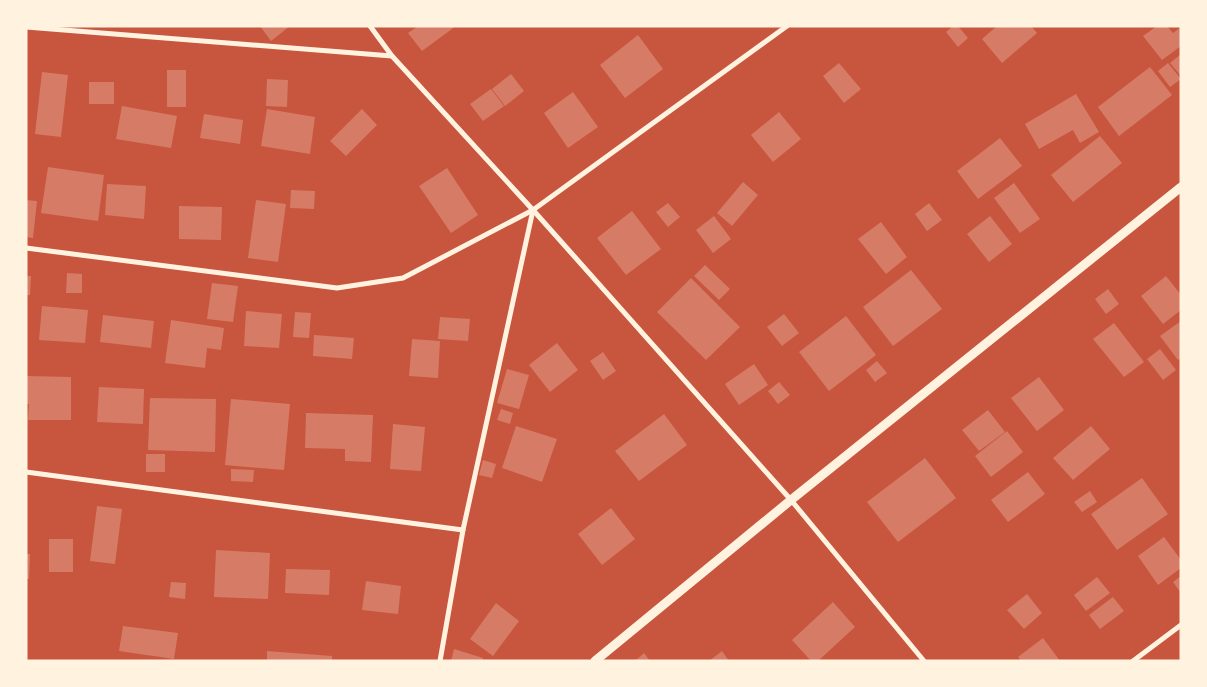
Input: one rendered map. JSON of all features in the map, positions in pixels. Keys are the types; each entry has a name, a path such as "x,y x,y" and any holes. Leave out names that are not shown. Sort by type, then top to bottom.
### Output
{"street":[{"path":"370,26 392,56 533,210 791,500 924,661"},
{"path":"26,248 337,288 403,278 533,210 787,26"},
{"path":"26,27 392,56"},
{"path":"595,661 791,500 1181,187"},
{"path":"440,661 463,530 533,210"},
{"path":"26,472 463,530"},
{"path":"1133,661 1181,625"}],"building":[{"path":"260,26 290,26 271,41"},
{"path":"418,26 456,26 422,51 408,33"},
{"path":"953,26 958,26 968,38 958,47 946,32"},
{"path":"997,26 1031,26 1037,33 1002,63 982,39"},
{"path":"1157,26 1167,26 1173,33 1181,27 1181,46 1162,60 1143,36"},
{"path":"638,35 663,69 625,98 600,65"},
{"path":"1181,54 1181,76 1170,63"},
{"path":"839,63 861,89 844,103 823,76"},
{"path":"1168,63 1181,79 1170,87 1158,71"},
{"path":"1150,67 1172,95 1119,136 1098,107"},
{"path":"167,70 186,70 186,107 167,107"},
{"path":"42,72 68,75 61,137 35,134"},
{"path":"511,74 524,91 505,106 492,89"},
{"path":"267,79 288,80 287,107 266,106"},
{"path":"89,82 114,82 114,104 89,104"},
{"path":"491,89 504,106 483,121 470,104"},
{"path":"573,92 598,127 568,148 544,113"},
{"path":"1076,94 1099,132 1080,143 1073,130 1039,149 1025,124"},
{"path":"122,106 177,116 171,148 116,139"},
{"path":"267,109 315,117 310,154 261,146"},
{"path":"362,109 377,125 346,156 330,141"},
{"path":"779,112 801,139 773,162 751,135"},
{"path":"204,114 243,120 240,144 200,138"},
{"path":"1100,136 1122,163 1073,202 1051,175"},
{"path":"1000,138 1022,166 978,199 957,171"},
{"path":"48,167 104,175 98,221 41,213"},
{"path":"447,168 478,215 451,233 419,186"},
{"path":"743,182 758,195 732,226 717,213"},
{"path":"1014,183 1040,219 1020,233 994,198"},
{"path":"107,184 146,186 144,219 105,215"},
{"path":"291,190 315,191 314,209 290,208"},
{"path":"26,200 37,201 33,238 26,237"},
{"path":"256,200 286,204 278,262 248,258"},
{"path":"668,203 680,217 668,227 656,212"},
{"path":"929,203 942,220 927,231 915,214"},
{"path":"179,206 222,207 221,240 179,239"},
{"path":"632,211 661,249 626,275 597,238"},
{"path":"714,216 731,239 713,253 696,230"},
{"path":"990,216 1012,244 989,262 967,234"},
{"path":"881,222 907,257 886,274 858,239"},
{"path":"705,265 730,289 719,300 694,276"},
{"path":"911,270 942,309 893,346 863,307"},
{"path":"67,273 82,274 82,293 66,293"},
{"path":"26,276 31,276 30,295 26,295"},
{"path":"1166,276 1181,295 1181,310 1163,324 1141,296"},
{"path":"691,278 740,327 706,360 657,312"},
{"path":"212,283 238,286 233,322 207,319"},
{"path":"1108,289 1119,304 1106,314 1095,299"},
{"path":"42,306 88,310 85,343 39,340"},
{"path":"246,311 282,314 279,348 244,346"},
{"path":"295,312 311,313 309,338 293,337"},
{"path":"784,314 799,333 782,346 767,327"},
{"path":"103,315 154,321 151,348 100,342"},
{"path":"846,316 876,355 829,391 799,352"},
{"path":"440,317 470,319 468,341 438,339"},
{"path":"171,320 224,328 221,350 207,348 205,368 165,363"},
{"path":"1181,321 1181,358 1178,360 1160,336"},
{"path":"1114,323 1144,362 1124,377 1093,339"},
{"path":"314,335 354,338 352,359 313,356"},
{"path":"412,339 440,341 438,378 409,376"},
{"path":"557,343 578,370 550,392 529,365"},
{"path":"1160,349 1176,370 1163,380 1147,359"},
{"path":"603,352 616,371 603,380 590,361"},
{"path":"877,361 887,373 875,382 866,370"},
{"path":"754,364 768,385 739,405 725,384"},
{"path":"507,369 529,375 519,409 497,403"},
{"path":"26,376 71,377 71,420 28,420 29,404 26,404"},
{"path":"1039,377 1064,410 1037,431 1011,398"},
{"path":"779,382 790,395 778,404 768,391"},
{"path":"99,387 144,389 143,424 97,422"},
{"path":"150,398 216,399 215,452 148,450"},
{"path":"231,399 290,404 284,470 225,465"},
{"path":"501,409 513,413 510,424 497,420"},
{"path":"988,410 1005,432 979,451 962,430"},
{"path":"306,413 373,415 371,462 345,461 345,449 305,448"},
{"path":"664,414 687,445 639,481 615,451"},
{"path":"393,424 425,427 421,471 390,469"},
{"path":"516,426 557,439 542,482 502,468"},
{"path":"1091,426 1110,449 1073,480 1053,458"},
{"path":"1007,431 1023,452 991,477 975,456"},
{"path":"146,454 165,454 165,472 146,472"},
{"path":"925,458 956,498 898,542 867,502"},
{"path":"483,460 496,464 492,478 479,475"},
{"path":"231,469 254,470 253,482 231,481"},
{"path":"1028,472 1045,494 1008,522 991,500"},
{"path":"1142,478 1168,514 1117,550 1091,514"},
{"path":"1090,491 1097,502 1082,512 1074,502"},
{"path":"97,506 122,509 115,564 90,561"},
{"path":"611,508 635,539 602,565 578,534"},
{"path":"1164,537 1181,560 1181,568 1158,585 1138,556"},
{"path":"49,539 73,539 73,572 49,572"},
{"path":"216,550 270,553 268,599 214,597"},
{"path":"26,554 30,554 29,579 26,579"},
{"path":"286,569 330,570 329,595 285,593"},
{"path":"1181,576 1181,593 1173,582"},
{"path":"1097,577 1110,593 1086,611 1074,595"},
{"path":"366,581 401,586 398,614 362,610"},
{"path":"171,582 186,583 185,599 169,597"},
{"path":"1027,594 1042,613 1024,629 1007,610"},
{"path":"1113,597 1124,611 1100,629 1089,615"},
{"path":"833,602 855,627 818,661 811,661 792,640"},
{"path":"496,603 519,621 493,656 470,639"},
{"path":"123,626 178,633 174,659 119,651"},
{"path":"1043,638 1060,661 1021,661 1018,657"},
{"path":"454,649 483,658 483,661 451,661"},
{"path":"267,651 332,656 332,661 267,661"},
{"path":"722,651 729,661 709,661"},
{"path":"644,653 650,661 635,661"}]}
